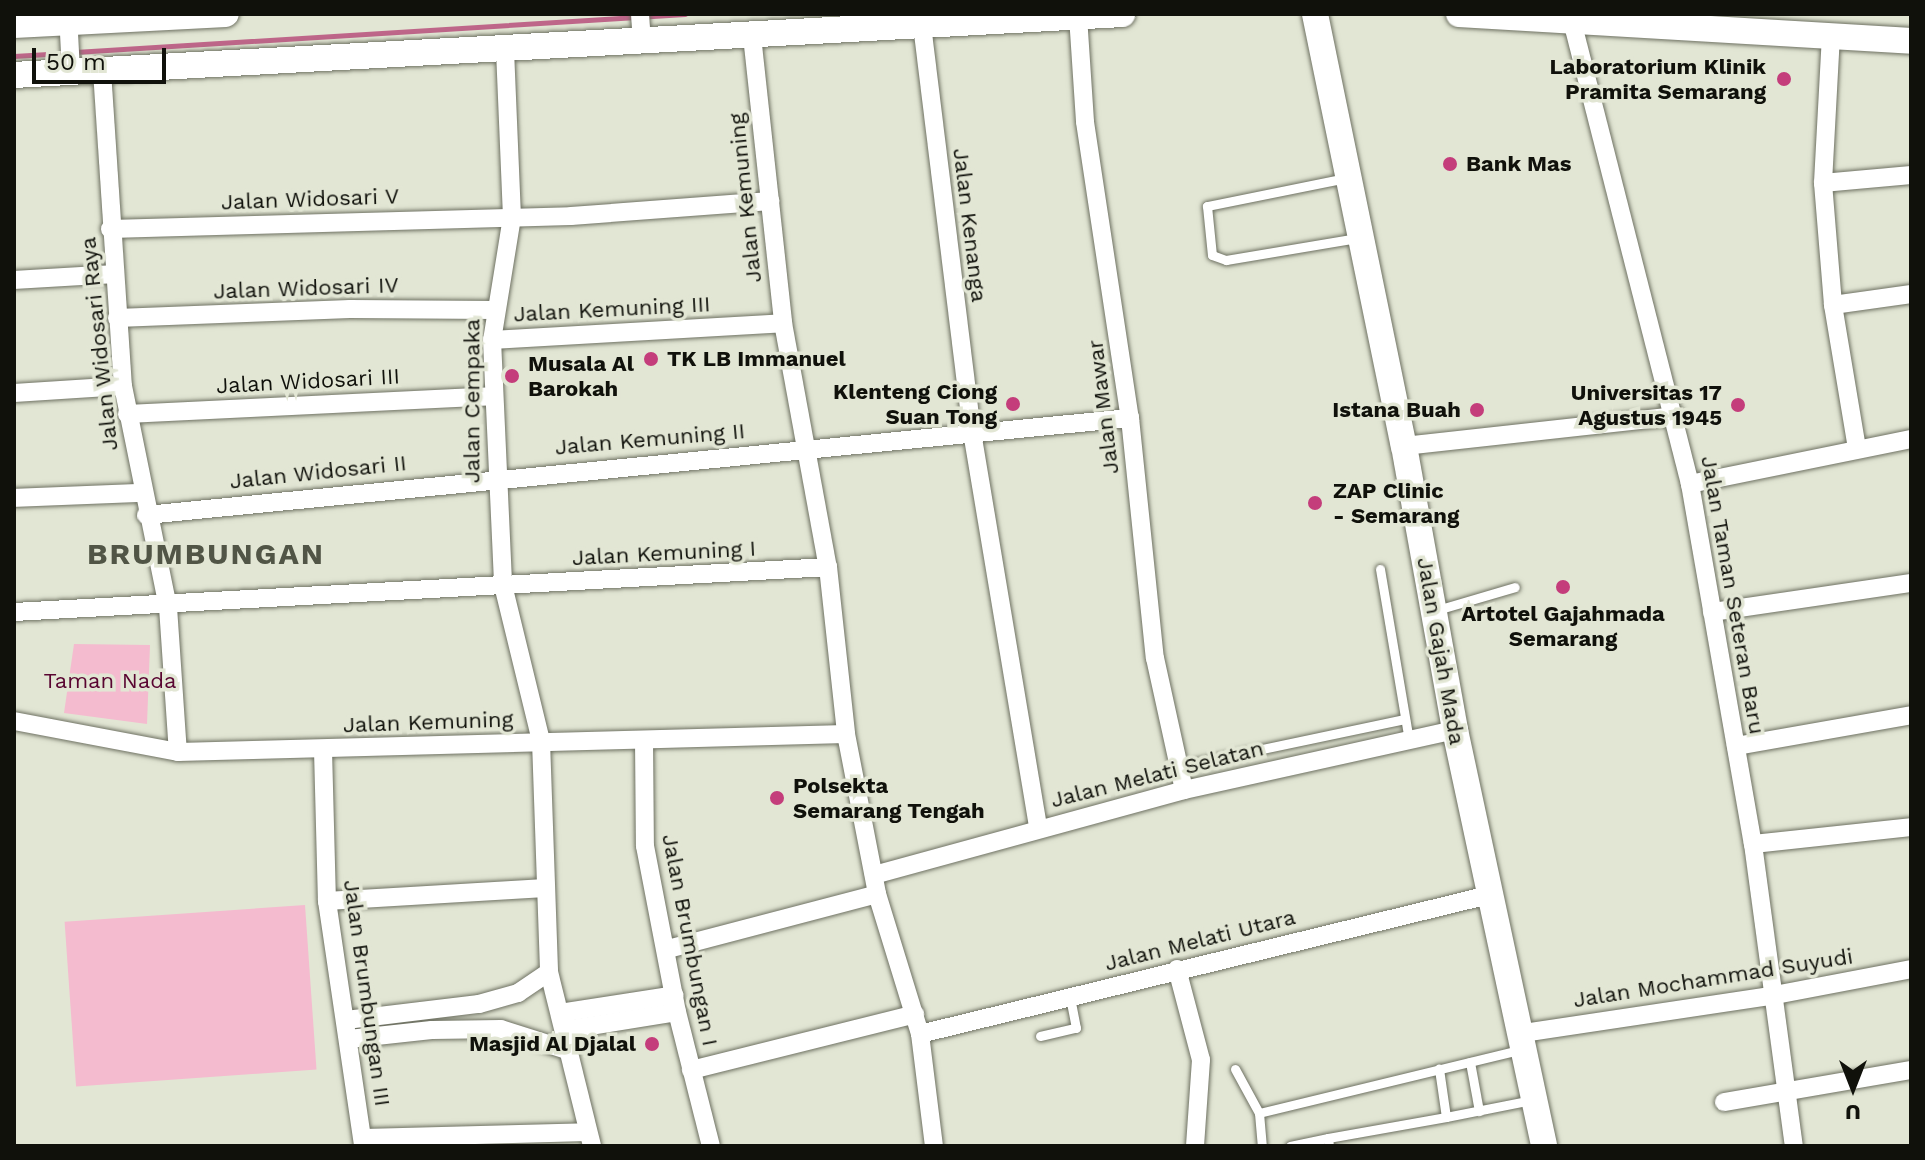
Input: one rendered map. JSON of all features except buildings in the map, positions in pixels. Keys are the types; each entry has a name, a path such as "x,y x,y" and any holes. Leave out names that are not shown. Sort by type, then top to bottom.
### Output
{"main road":[{"path":"14,25 226,14"},
{"path":"14,75 71,68 102,71 505,50 642,37 752,36 1122,14"},
{"name":"Jalan Gajah Mada","path":"1315,14 1404,446 1455,730 1493,894 1544,1146"},
{"path":"1459,14 1911,41"}],"street":[{"path":"640,14 642,37"},
{"name":"Jalan Mawar","path":"1078,16 1085,122 1130,418 1155,658 1184,790"},
{"name":"Jalan Taman Seteran Baru","path":"1572,21 1676,416 1690,484 1753,844 1770,996 1794,1146"},
{"path":"69,22 71,68"},
{"name":"Jalan Kenanga","path":"922,25 972,432 1038,828"},
{"path":"1831,35 1823,183 1833,305 1857,449"},
{"name":"Jalan Kemuning","path":"752,36 783,323 828,567 846,734 876,885 920,1034 934,1146"},
{"name":"Jalan Cempaka","path":"505,50 512,217 492,340 492,396 503,585 541,741 549,972 590,1139"},
{"name":"Jalan Widosari Raya","path":"102,71 110,229 123,386 141,493 168,607 178,752"},
{"path":"1823,183 1911,175"},
{"name":"Jalan Widosari V","path":"110,229 512,217 770,201"},
{"path":"14,280 115,274"},
{"path":"1833,305 1911,294"},
{"name":"Jalan Widosari IV","path":"117,318 350,309 495,310"},
{"name":"Jalan Kemuning III","path":"492,340 783,323"},
{"path":"14,393 123,386"},
{"name":"Jalan Widosari III","path":"127,414 492,396"},
{"path":"1404,446 1676,416"},
{"path":"808,449 1130,418"},
{"path":"1690,484 1911,439"},
{"name":"Jalan Kemuning II","path":"496,478 808,449"},
{"name":"Jalan Widosari II","path":"146,515 496,478"},
{"path":"14,498 141,493"},
{"name":"Jalan Kemuning I","path":"14,612 168,607 828,567"},
{"path":"1712,612 1911,583"},
{"path":"1736,746 1911,715"},
{"name":"Jalan Kemuning","path":"14,721 178,752 846,734"},
{"name":"Jalan Melati Selatan","path":"668,949 876,885 1038,828 1184,790 1455,730"},
{"name":"Jalan Brumbungan I","path":"644,740 645,846 668,949 676,1003 711,1146"},
{"name":"Jalan Brumbungan III","path":"323,750 327,901 363,1142"},
{"path":"1753,844 1911,827"},
{"path":"327,901 545,888"},
{"name":"Jalan Melati Utara","path":"920,1034 1493,894"},
{"path":"1177,969 1201,1060 1195,1146"},
{"name":"Jalan Mochammad Suyudi","path":"1524,1040 1911,969"},
{"path":"346,1020 479,1004 518,993 549,972"},
{"path":"562,1021 676,1003"},
{"path":"691,1070 915,1014"},
{"path":"349,1039 432,1030 501,1029 570,1051"},
{"path":"1724,1102 1911,1070"},
{"path":"363,1142 590,1139"}],"lane":[{"path":"1348,178 1207,206 1212,255 1226,260 1360,237"},
{"path":"1380,569 1409,740"},
{"path":"1433,611 1515,587"},
{"path":"1177,767 1405,719"},
{"path":"1040,1036 1076,1028 1070,997"},
{"path":"1259,1113 1470,1062 1524,1040"},
{"path":"1470,1062 1479,1111"},
{"path":"1235,1069 1259,1113 1262,1146"},
{"path":"1439,1069 1446,1117"},
{"path":"1290,1146 1329,1142 1535,1099"}],"green space":[{"name":"Taman Nada","path":"74,644 150,645 147,724 64,713"},
{"path":"305,905 317,1070 76,1086 65,922"}],"waterway":[{"path":"75,52 685,14"},
{"path":"14,56 65,53"}],"place":[{"name":"Laboratorium Klinik Pramita Semarang","path":"1784,79"},
{"name":"Bank Mas","path":"1450,164"},
{"name":"TK LB Immanuel","path":"651,359"},
{"name":"Musala Al Barokah","path":"512,376"},
{"name":"Klenteng Ciong Suan Tong","path":"1013,404"},
{"name":"Universitas 17 Agustus 1945","path":"1738,405"},
{"name":"Istana Buah","path":"1477,410"},
{"name":"ZAP Clinic - Semarang","path":"1315,503"},
{"name":"Artotel Gajahmada Semarang","path":"1563,587"},
{"name":"Polsekta Semarang Tengah","path":"777,798"},
{"name":"Masjid Al Djalal","path":"652,1044"}],"district":[{"name":"BRUMBUNGAN","path":"206,554"}]}
